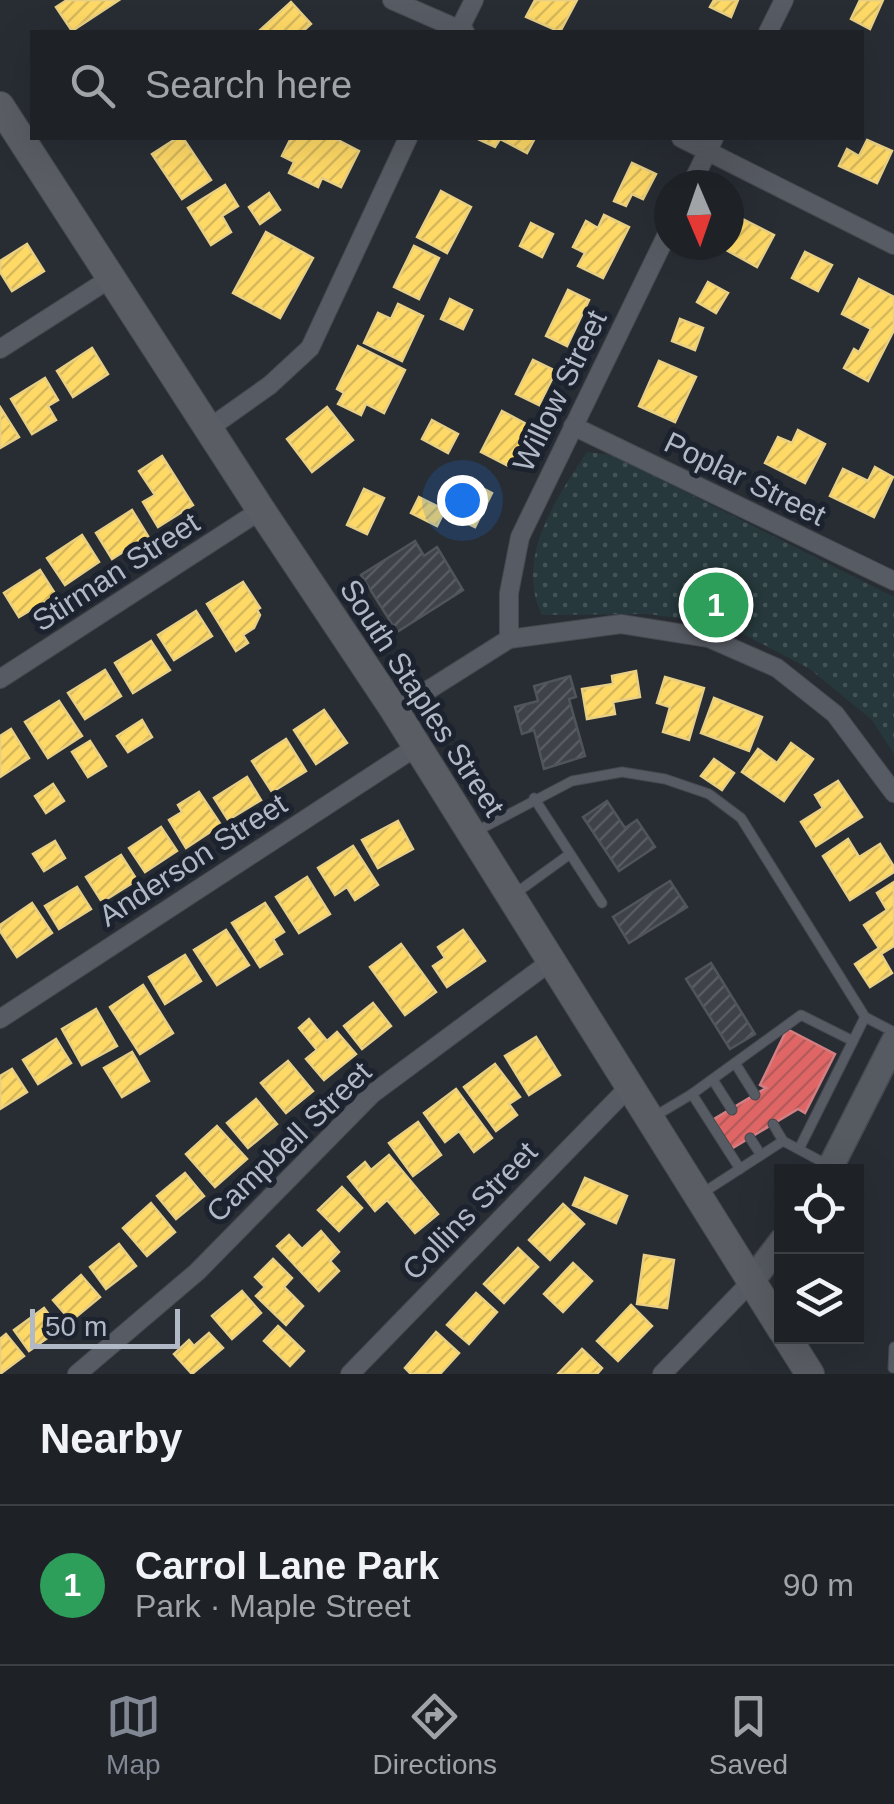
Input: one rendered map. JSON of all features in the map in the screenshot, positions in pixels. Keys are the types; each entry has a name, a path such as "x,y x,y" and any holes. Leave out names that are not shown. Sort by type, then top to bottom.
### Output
{"main road":[{"name":"South Staples Street","path":"0,106 395,711 774,1319"},
{"name":"South Staples Street","path":"790,1344 810,1374"}],"street":[{"path":"392,0 457,30"},
{"path":"462,30 474,0"},
{"path":"769,30 784,0"},
{"path":"208,428 270,385 310,348 407,140"},
{"path":"698,170 711,144 894,245"},
{"name":"Willow Street","path":"509,639 509,593 520,538 654,260"},
{"path":"0,349 111,278"},
{"name":"Poplar Street","path":"573,426 894,582"},
{"name":"Stirman Street","path":"0,679 261,510"},
{"path":"395,711 509,639 621,624 709,638 777,668 836,714 894,793"},
{"name":"Anderson Street","path":"0,1019 416,747"},
{"name":"Campbell Street","path":"77,1374 197,1272 372,1094 550,962"},
{"path":"833,1164 894,1042"},
{"name":"Collins Street","path":"350,1374 628,1087"},
{"path":"662,1374 750,1283 774,1252"}],"lane":[{"path":"470,835 572,781 622,772 664,778 710,794 740,818 865,1017 894,1032"},
{"path":"534,798 602,903"},
{"path":"510,897 570,854"},
{"path":"648,1119 713,1080 801,1015 852,1041"},
{"path":"798,1149 865,1017"},
{"path":"735,1063 755,1095"},
{"path":"713,1080 732,1110"},
{"path":"692,1094 740,1169"},
{"path":"773,1124 784,1141 822,1164"},
{"path":"750,1138 761,1155"},
{"path":"696,1196 784,1141"},
{"path":"885,1374 894,1368 894,1347"}],"shaded area":[{"path":"587,452 612,455 894,597 894,754 872,720 810,669 726,625 648,614 542,615 535,594 536,551 552,509"}],"building: Homes":[{"path":"67,0 119,0 74,30 56,7"},
{"path":"535,0 577,0 561,30 526,17"},
{"path":"714,0 738,0 731,17 710,7"},
{"path":"860,0 883,0 870,29 851,19"},
{"path":"291,2 311,24 304,30 260,30"},
{"path":"174,140 184,140 211,180 182,199 152,154"},
{"path":"290,140 338,140 359,151 341,187 322,178 318,187 289,173 294,162 282,156"},
{"path":"480,140 499,140 495,147"},
{"path":"502,140 534,140 527,153"},
{"path":"867,140 892,151 877,183 839,166 847,149 859,156"},
{"path":"632,163 654,173 643,199 632,194 626,206 614,201"},
{"path":"225,185 238,206 222,216 231,232 211,245 188,208"},
{"path":"441,191 471,207 447,253 417,237"},
{"path":"269,193 280,210 260,224 249,207"},
{"path":"604,215 629,227 603,278 578,266 585,253 573,247 586,221 598,228"},
{"path":"744,220 774,235 757,267 744,260"},
{"path":"531,223 553,234 542,257 520,246"},
{"path":"266,232 313,258 280,318 233,293"},
{"path":"27,244 44,271 12,291 0,272 0,261"},
{"path":"414,246 439,258 419,299 394,287"},
{"path":"805,252 832,265 818,291 792,278"},
{"path":"859,279 894,297 894,330 868,381 844,368 854,349 859,352 871,329 842,314"},
{"path":"708,282 728,293 716,313 697,302"},
{"path":"568,290 589,300 567,346 546,336"},
{"path":"450,299 472,310 463,329 441,319"},
{"path":"398,304 423,316 402,361 364,343 378,313 391,319"},
{"path":"680,319 703,328 695,350 672,341"},
{"path":"358,346 405,370 384,413 366,404 361,415 338,404 344,393 337,389"},
{"path":"92,348 108,374 73,397 57,371"},
{"path":"533,360 556,371 539,405 516,394"},
{"path":"659,361 696,377 675,422 639,406"},
{"path":"45,378 58,400 48,406 56,420 32,434 11,399"},
{"path":"0,407 19,437 0,448"},
{"path":"327,407 353,440 312,472 287,439"},
{"path":"502,411 532,427 512,468 481,452"},
{"path":"432,420 458,434 448,453 422,439"},
{"path":"798,430 825,444 805,483 765,463 778,437 792,443"},
{"path":"162,456 193,505 158,527 143,502 155,495 139,471"},
{"path":"875,467 893,477 874,517 830,496 843,469 868,481"},
{"path":"467,480 492,493 475,527 450,515"},
{"path":"364,489 384,498 367,534 347,525"},
{"path":"419,497 445,510 437,526 411,513"},
{"path":"132,510 148,536 112,559 96,533"},
{"path":"82,535 99,562 65,585 47,558"},
{"path":"40,570 56,595 19,617 4,593"},
{"path":"243,582 260,608 260,615 254,628 243,635 248,643 236,651 207,604"},
{"path":"196,611 212,636 174,660 158,635"},
{"path":"151,641 170,670 133,693 115,663"},
{"path":"105,670 121,696 85,719 68,693"},
{"path":"636,671 640,697 613,702 615,714 587,719 582,689 613,684 612,676"},
{"path":"665,677 704,688 689,740 663,732 670,707 657,703"},
{"path":"714,698 762,717 749,751 701,733"},
{"path":"59,701 82,736 48,758 25,722"},
{"path":"324,710 347,743 316,764 294,730"},
{"path":"142,720 152,737 128,752 117,736"},
{"path":"11,729 29,758 0,777 0,736"},
{"path":"286,739 306,771 272,792 252,761"},
{"path":"90,741 106,766 88,777 72,752"},
{"path":"791,743 813,759 784,801 742,772 758,749 777,763"},
{"path":"714,759 734,773 722,790 701,776"},
{"path":"247,777 261,800 228,820 214,798"},
{"path":"838,781 862,817 816,846 801,822 823,808 815,795"},
{"path":"53,784 64,801 46,813 35,796"},
{"path":"199,792 221,825 186,848 169,820 182,812 178,805"},
{"path":"398,821 413,849 378,868 362,840"},
{"path":"161,827 177,851 145,872 129,848"},
{"path":"848,839 859,857 880,844 894,867 894,872 850,900 823,856"},
{"path":"55,841 65,858 44,871 33,854"},
{"path":"353,846 378,885 355,900 347,887 335,895 318,868"},
{"path":"121,855 137,880 102,902 86,877"},
{"path":"307,877 330,914 299,933 276,897"},
{"path":"894,882 894,946 881,954 892,973 870,987 855,964 879,948 864,925 887,910 877,893"},
{"path":"77,887 91,909 59,929 45,906"},
{"path":"32,903 52,933 17,957 0,925"},
{"path":"265,903 284,932 273,939 282,954 260,967 232,923"},
{"path":"226,930 249,965 217,985 194,950"},
{"path":"463,930 485,961 447,987 433,966 445,958 438,947"},
{"path":"401,944 436,992 405,1015 370,967"},
{"path":"185,955 201,981 165,1004 149,977"},
{"path":"143,985 173,1033 140,1054 110,1007"},
{"path":"373,1003 391,1026 362,1049 344,1026"},
{"path":"96,1009 117,1046 82,1065 62,1029"},
{"path":"309,1019 327,1041 337,1032 356,1054 324,1080 306,1059 317,1050 299,1028"},
{"path":"536,1037 560,1075 529,1095 505,1056"},
{"path":"56,1039 71,1063 38,1084 23,1060"},
{"path":"132,1052 149,1081 122,1097 104,1068"},
{"path":"288,1061 313,1091 286,1113 261,1083"},
{"path":"495,1064 520,1097 509,1104 517,1115 496,1131 464,1087"},
{"path":"12,1069 27,1092 0,1109 0,1076"},
{"path":"456,1089 492,1138 474,1152 459,1131 445,1142 424,1113"},
{"path":"256,1099 277,1124 248,1148 227,1123"},
{"path":"418,1122 441,1155 413,1176 389,1143"},
{"path":"217,1126 247,1159 215,1187 186,1154"},
{"path":"389,1155 438,1214 415,1233 387,1200 375,1211 348,1177 365,1162 371,1170"},
{"path":"185,1173 204,1196 176,1219 157,1196"},
{"path":"585,1178 627,1196 616,1223 573,1205"},
{"path":"342,1187 362,1208 339,1231 318,1210"},
{"path":"151,1203 175,1232 147,1256 123,1228"},
{"path":"563,1204 584,1224 550,1260 529,1240"},
{"path":"321,1231 339,1252 330,1261 339,1271 319,1291 277,1246 289,1235 302,1249"},
{"path":"119,1244 136,1266 106,1289 90,1267"},
{"path":"518,1248 538,1267 504,1303 484,1284"},
{"path":"644,1255 674,1260 667,1308 637,1304"},
{"path":"273,1259 292,1278 284,1287 303,1306 286,1325 256,1296 265,1287 255,1277"},
{"path":"573,1263 592,1281 563,1312 544,1294"},
{"path":"81,1275 100,1297 71,1321 53,1300"},
{"path":"242,1291 261,1313 232,1339 212,1316"},
{"path":"476,1293 497,1312 469,1344 447,1325"},
{"path":"631,1305 652,1326 618,1361 597,1341"},
{"path":"44,1308 60,1329 29,1351 14,1330"},
{"path":"278,1326 304,1351 290,1366 264,1341"},
{"path":"436,1332 459,1353 440,1374 411,1374 405,1368"},
{"path":"209,1333 223,1348 192,1374 174,1354 189,1340 194,1346"},
{"path":"6,1334 24,1356 0,1374 0,1339"},
{"path":"582,1349 602,1368 597,1374 558,1374"}],"building: Shops":[{"path":"787,1029 835,1054 805,1113 798,1109 731,1149 714,1119 766,1088 760,1085"}],"building: Other":[{"path":"415,541 424,556 437,547 463,590 397,632 361,575"},
{"path":"570,676 576,697 569,699 585,756 544,769 534,730 522,734 515,707 538,701 534,686"},
{"path":"607,801 625,828 637,820 655,847 619,871 583,817"},
{"path":"670,881 687,907 629,943 613,917"},
{"path":"711,963 755,1034 730,1049 686,979"}],"place":[{"name":"Carrol Lane Park","path":"716,605"}]}
